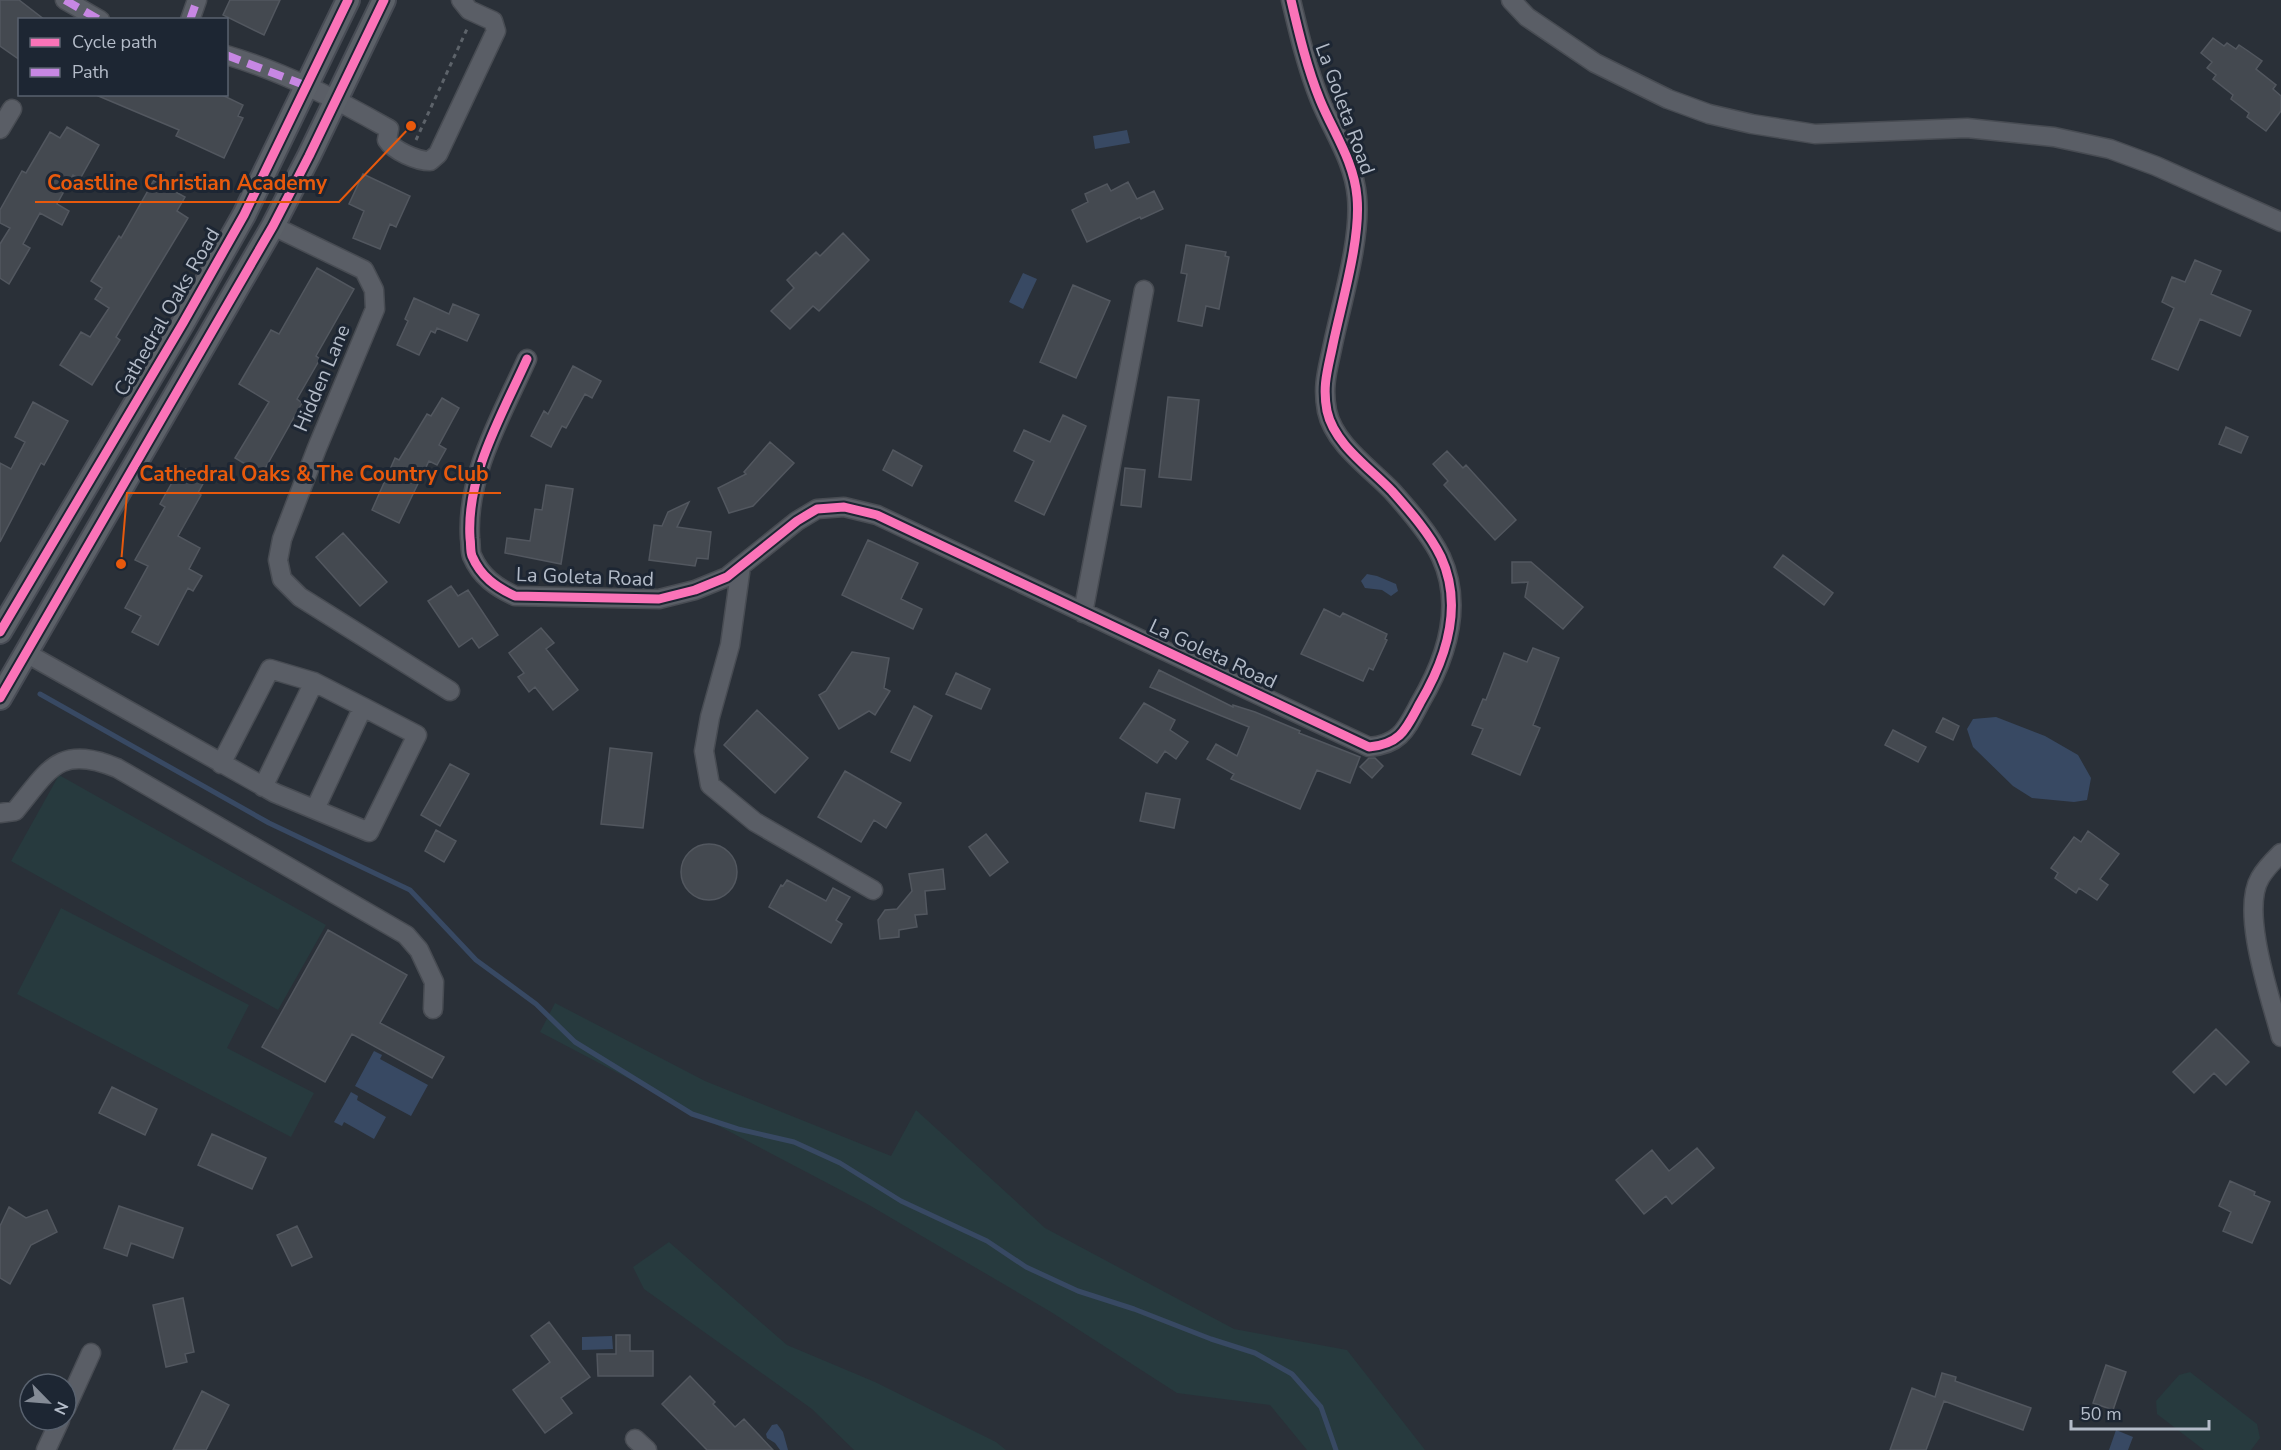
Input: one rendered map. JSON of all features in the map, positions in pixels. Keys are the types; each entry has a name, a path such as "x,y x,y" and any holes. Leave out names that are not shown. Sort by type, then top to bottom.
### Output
{"main road":[{"name":"Cathedral Oaks Road","path":"0,632 183,323 238,225 348,0"},
{"path":"0,698 273,226 384,0"}],"street":[{"path":"65,0 96,18"},
{"path":"191,18 197,0"},
{"path":"228,56 307,86 336,101 389,129 387,140 395,148 420,160 430,161 435,159 496,31 493,21 464,6 461,0"},
{"name":"La Goleta Road","path":"527,359 485,452 469,523 471,554 482,573 496,587 515,596 659,599 695,590 727,577 797,521 817,509 844,507 877,515 1369,747 1386,745 1403,734 1437,674 1448,642 1452,612 1449,583 1441,556 1393,493 1340,439 1328,414 1324,387 1357,227 1357,196 1351,166 1320,102 1308,69 1291,0"},
{"path":"1511,0 1527,17 1595,63 1668,99 1709,114 1752,124 1815,134 1967,128 2054,137 2110,149 2156,166 2281,222"},
{"path":"0,129 12,109"},
{"name":"Hidden Lane","path":"273,226 364,270 374,290 375,309 282,539 278,560 282,579 300,597 450,691"},
{"path":"1083,613 1144,290"},
{"path":"741,566 730,645 710,717 704,751 710,785 755,822 873,890"},
{"path":"26,653 221,764 263,787 369,832 417,735 314,682 270,669 221,764"},
{"path":"263,787 314,682"},
{"path":"315,809 363,706"},
{"path":"0,813 15,812 49,770 64,761 82,758 117,768 406,935 419,950 434,982 433,1009"},
{"path":"2281,853 2259,878 2252,907 2255,936 2281,1037"},
{"path":"78,1382 91,1353"},
{"path":"46,1450 54,1432"}],"path":[{"path":"412,147 475,13"}],"green space":[{"path":"59,775 326,925 278,1010 11,861"},
{"path":"61,908 249,1005 227,1048 314,1093 291,1137 17,994"},
{"path":"555,1003 705,1081 891,1156 916,1110 1045,1228 1234,1329 1347,1350 1425,1450 1307,1450 1270,1405 1177,1393 1051,1312 869,1205 540,1032"},
{"path":"669,1242 787,1345 875,1382 996,1442 1006,1450 854,1450 812,1409 644,1289 633,1267"},
{"path":"2190,1372 2257,1424 2260,1438 2251,1450 2204,1450 2157,1414 2156,1401 2179,1375"}],"water":[{"path":"1127,130 1130,143 1095,149 1093,136"},
{"path":"1023,273 1037,279 1023,309 1009,302"},
{"path":"1367,574 1396,584 1398,591 1391,596 1382,590 1365,588 1361,581"},
{"path":"1996,717 2045,736 2078,755 2091,778 2087,800 2074,802 2032,798 2013,786 1973,747 1967,729 1973,719"},
{"path":"374,1051 382,1055 380,1059 428,1085 411,1116 355,1086"},
{"path":"351,1092 358,1096 357,1100 386,1117 374,1139 344,1122 342,1126 334,1122"},
{"path":"612,1336 613,1349 582,1350 582,1337"},
{"path":"777,1424 783,1432 788,1450 780,1450 767,1438 766,1434 772,1425"},
{"path":"2116,1430 2133,1437 2128,1450 2109,1450"}],"building":[{"path":"0,0 19,0 42,18 18,18 18,59 0,46"},
{"path":"230,0 280,0 264,35 223,15"},
{"path":"2213,38 2224,46 2227,43 2236,49 2239,45 2262,61 2256,69 2276,85 2273,89 2281,96 2281,111 2266,131 2247,117 2249,113 2231,99 2233,95 2213,79 2216,75 2207,68 2212,62 2201,53"},
{"path":"98,96 224,96 243,105 238,116 243,118 224,158 176,136 179,130"},
{"path":"67,127 99,145 80,179 73,175 57,204 69,211 62,225 40,213 23,244 30,248 9,284 0,278 0,244 10,228 0,223 0,210 22,171 26,173 50,132 60,138"},
{"path":"363,174 410,196 396,227 390,224 380,249 353,238 364,211 349,204"},
{"path":"154,180 185,197 177,211 188,218 116,337 120,340 92,385 60,365 81,332 90,337 109,308 95,299 102,288 91,281 119,236 121,238"},
{"path":"1128,182 1137,199 1154,191 1163,209 1141,219 1140,217 1087,242 1072,210 1088,202 1085,194 1107,184 1111,191"},
{"path":"843,233 869,260 819,311 813,306 790,329 771,311 794,288 787,280 816,252 820,256"},
{"path":"1186,245 1226,252 1225,256 1229,257 1219,309 1206,306 1202,326 1178,321 1187,274 1181,273"},
{"path":"2195,260 2221,271 2211,294 2251,311 2240,336 2200,319 2178,370 2152,359 2174,308 2162,302 2172,277 2185,282"},
{"path":"317,268 354,289 316,356 320,359 297,399 302,403 262,474 235,458 269,402 239,384 271,330 279,334"},
{"path":"1073,285 1110,301 1076,378 1040,362"},
{"path":"414,298 449,314 453,304 479,315 467,341 437,328 435,333 431,331 419,355 397,345 408,321 405,319"},
{"path":"573,366 601,381 592,398 585,394 566,428 562,426 551,447 531,436 544,411 548,414"},
{"path":"1168,397 1199,400 1191,480 1159,477"},
{"path":"442,398 459,408 439,445 446,449 437,465 429,461 399,523 372,510 395,458 399,460 427,414 431,416"},
{"path":"33,402 68,421 44,465 41,463 0,542 0,463 11,469 25,442 15,437"},
{"path":"1063,415 1086,426 1044,515 1015,501 1034,461 1014,451 1024,430 1050,442"},
{"path":"2226,427 2248,437 2241,453 2219,444"},
{"path":"770,442 794,463 753,506 729,513 718,488 746,474 744,472"},
{"path":"893,450 922,466 912,486 883,470"},
{"path":"1447,451 1463,468 1466,465 1516,520 1495,540 1444,485 1448,481 1433,464"},
{"path":"1125,468 1145,470 1141,507 1121,505"},
{"path":"186,469 205,480 198,493 201,495 178,536 200,548 189,569 202,576 193,591 188,588 158,645 132,632 141,616 125,608 148,566 135,560 165,507 160,504 174,479 179,482"},
{"path":"546,485 573,489 561,564 505,553 507,538 530,541 535,509 542,510"},
{"path":"689,502 677,527 711,532 708,559 697,558 695,566 649,560 654,525 662,526 668,512"},
{"path":"343,533 387,582 360,606 316,557"},
{"path":"868,540 918,563 901,599 922,609 913,629 842,595"},
{"path":"1783,555 1833,593 1824,605 1774,567"},
{"path":"1512,562 1531,562 1583,607 1563,629 1525,597 1528,582 1512,583"},
{"path":"451,586 458,596 468,590 498,635 479,648 472,638 459,647 428,601"},
{"path":"1324,609 1340,617 1343,613 1387,634 1385,639 1387,640 1373,670 1369,668 1363,681 1301,654"},
{"path":"541,628 554,643 546,649 578,690 553,710 535,687 529,692 518,677 524,673 509,653"},
{"path":"1533,648 1559,658 1533,725 1540,728 1520,775 1472,754 1483,729 1472,725 1483,699 1486,700 1504,653 1527,662"},
{"path":"852,652 889,658 884,688 890,691 875,715 869,711 839,729 819,695 826,691"},
{"path":"1159,670 1233,707 1233,705 1255,712 1300,731 1299,733 1360,757 1350,783 1317,770 1300,809 1231,779 1234,774 1207,759 1216,744 1237,756 1249,727 1150,687"},
{"path":"956,673 990,689 981,709 946,694"},
{"path":"1144,703 1175,720 1170,730 1188,742 1176,759 1165,751 1157,763 1120,738"},
{"path":"914,706 932,716 910,761 891,752"},
{"path":"757,710 808,758 775,793 724,745"},
{"path":"1943,718 1959,726 1953,740 1936,732"},
{"path":"1893,730 1926,747 1918,762 1885,745"},
{"path":"610,748 652,753 643,828 601,824"},
{"path":"1369,758 1375,758 1383,766 1372,778 1360,767"},
{"path":"450,764 469,774 440,826 421,815"},
{"path":"845,771 901,803 886,828 874,820 861,842 818,817"},
{"path":"1146,793 1180,799 1174,828 1140,821"},
{"path":"436,830 456,841 444,862 425,851"},
{"path":"2088,831 2119,854 2100,879 2108,885 2097,900 2079,888 2076,893 2055,878 2058,873 2051,868 2074,837 2081,842"},
{"path":"986,834 1008,862 990,876 969,847"},
{"path":"703,844 715,844 725,848 733,856 737,872 733,888 725,896 715,900 703,900 693,896 685,888 681,878 681,866 685,856 693,848"},
{"path":"943,869 945,889 925,891 927,914 915,915 917,927 899,930 899,937 880,939 878,920 885,910 897,909 912,891 909,874"},
{"path":"787,880 826,901 833,888 850,897 836,920 842,924 831,943 769,907 781,885 783,886"},
{"path":"328,930 407,975 380,1023 444,1057 432,1078 352,1034 325,1082 262,1047"},
{"path":"2216,1029 2249,1062 2226,1085 2214,1073 2194,1093 2173,1072"},
{"path":"112,1087 157,1109 145,1135 99,1113"},
{"path":"212,1134 266,1158 252,1189 198,1165"},
{"path":"1697,1148 1714,1168 1672,1204 1666,1196 1644,1214 1616,1180 1652,1150 1669,1171"},
{"path":"2230,1181 2255,1192 2254,1195 2270,1202 2252,1243 2223,1231 2231,1212 2219,1206"},
{"path":"119,1206 183,1228 173,1258 131,1243 127,1256 104,1248"},
{"path":"9,1207 26,1218 47,1210 57,1232 31,1245 10,1284 0,1278 0,1226"},
{"path":"297,1226 312,1257 292,1266 277,1235"},
{"path":"183,1298 194,1352 185,1354 187,1362 166,1367 153,1305"},
{"path":"549,1322 590,1377 561,1398 572,1413 545,1433 513,1390 550,1362 531,1336"},
{"path":"616,1335 630,1335 630,1351 653,1351 653,1376 598,1376 597,1354 616,1354"},
{"path":"2106,1365 2126,1372 2113,1410 2093,1403"},
{"path":"1942,1373 1956,1377 1955,1381 2031,1408 2023,1430 1944,1401 1926,1450 1890,1450 1912,1388 1935,1397"},
{"path":"690,1376 735,1427 744,1419 773,1450 707,1450 662,1404"},
{"path":"202,1391 229,1405 206,1450 173,1450"}],"waterway":[{"path":"40,694 269,823 410,890 476,960 536,1004 575,1042 692,1114 738,1129 794,1142 840,1163 901,1201 987,1241 1026,1267 1078,1291 1255,1353 1292,1374 1321,1407 1336,1450"}],"marked path":[{"path":"65,0 96,18"},
{"path":"191,18 197,0"},
{"path":"228,56 307,86"}],"cycle path":[{"path":"0,632 183,323 244,215 348,0"},
{"path":"0,698 273,226 384,0"},
{"path":"527,359 488,446 480,468 470,515 472,556 490,581 515,596 659,599 695,590 727,577 797,521 817,509 844,507 877,515 1369,747 1388,743 1396,739 1406,728 1437,669 1449,632 1451,595 1448,576 1431,540 1392,491 1345,445 1331,423 1327,411 1326,377 1354,251 1357,197 1352,171 1311,76 1291,0"}],"place":[{"name":"Coastline Christian Academy","path":"411,126"},
{"name":"Cathedral Oaks & The Country Club","path":"121,564"}]}
